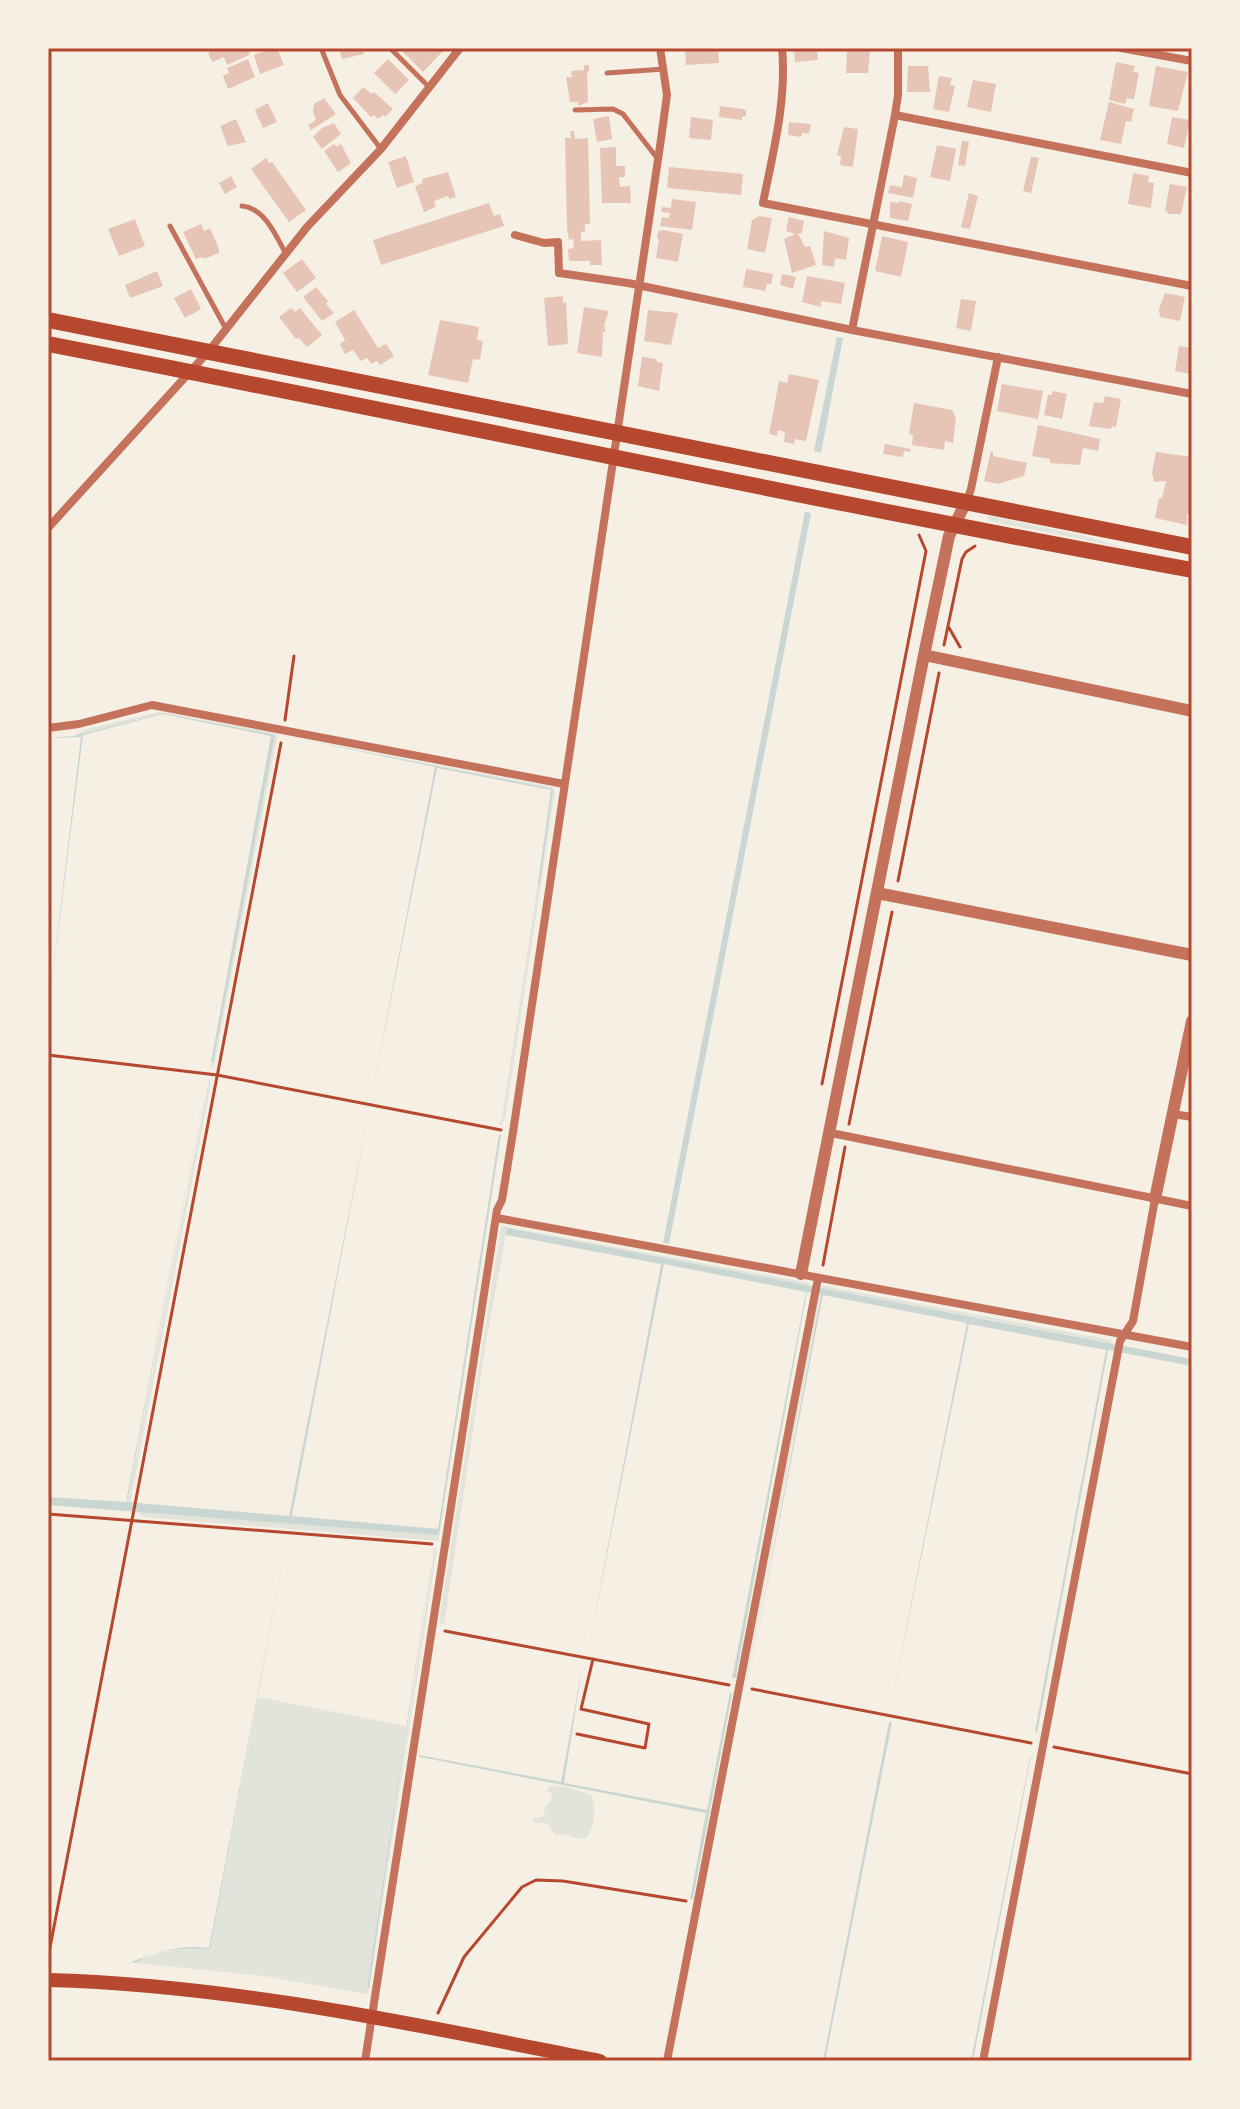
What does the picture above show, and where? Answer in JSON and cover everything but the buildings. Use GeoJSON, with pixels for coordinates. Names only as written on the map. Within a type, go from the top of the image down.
{"type":"FeatureCollection","features":[{"type":"Feature","properties":{"kind":"highway"},"geometry":{"type":"LineString","coordinates":[[48,320],[1192,547]]}},
{"type":"Feature","properties":{"kind":"highway"},"geometry":{"type":"LineString","coordinates":[[48,344],[613,455],[954,526],[1192,570]]}},
{"type":"Feature","properties":{"kind":"main road"},"geometry":{"type":"LineString","coordinates":[[48,1980],[128,1983],[236,1994],[434,2028],[600,2061]]}},
{"type":"Feature","properties":{"kind":"street"},"geometry":{"type":"LineString","coordinates":[[48,528],[208,352],[325,207],[381,149],[460,48]]}},
{"type":"Feature","properties":{"kind":"street"},"geometry":{"type":"LineString","coordinates":[[365,2061],[444,1545],[513,1132],[658,159],[667,95],[660,48]]}},
{"type":"Feature","properties":{"kind":"street"},"geometry":{"type":"LineString","coordinates":[[782,48],[782,98],[763,203],[1192,286]]}},
{"type":"Feature","properties":{"kind":"street"},"geometry":{"type":"LineString","coordinates":[[852,330],[895,115],[898,48]]}},
{"type":"Feature","properties":{"kind":"street"},"geometry":{"type":"LineString","coordinates":[[1121,48],[1192,61]]}},
{"type":"Feature","properties":{"kind":"street"},"geometry":{"type":"LineString","coordinates":[[895,115],[1192,173]]}},
{"type":"Feature","properties":{"kind":"street"},"geometry":{"type":"LineString","coordinates":[[515,235],[544,243],[558,242],[559,273],[1192,394]]}},
{"type":"Feature","properties":{"kind":"street"},"geometry":{"type":"LineString","coordinates":[[801,1274],[949,536],[971,489],[998,357]]}},
{"type":"Feature","properties":{"kind":"street"},"geometry":{"type":"LineString","coordinates":[[924,655],[1192,711]]}},
{"type":"Feature","properties":{"kind":"street"},"geometry":{"type":"LineString","coordinates":[[48,728],[79,724],[152,705],[564,784]]}},
{"type":"Feature","properties":{"kind":"street"},"geometry":{"type":"LineString","coordinates":[[877,893],[1192,955]]}},
{"type":"Feature","properties":{"kind":"street"},"geometry":{"type":"LineString","coordinates":[[983,2061],[1120,1341],[1133,1321],[1192,1021]]}},
{"type":"Feature","properties":{"kind":"street"},"geometry":{"type":"LineString","coordinates":[[1173,1114],[1192,1117]]}},
{"type":"Feature","properties":{"kind":"street"},"geometry":{"type":"LineString","coordinates":[[831,1133],[1192,1206]]}},
{"type":"Feature","properties":{"kind":"street"},"geometry":{"type":"LineString","coordinates":[[497,1218],[1192,1347]]}},
{"type":"Feature","properties":{"kind":"street"},"geometry":{"type":"LineString","coordinates":[[667,2061],[818,1278]]}},
{"type":"Feature","properties":{"kind":"lane"},"geometry":{"type":"LineString","coordinates":[[321,48],[340,95],[381,149]]}},
{"type":"Feature","properties":{"kind":"lane"},"geometry":{"type":"LineString","coordinates":[[391,49],[429,87]]}},
{"type":"Feature","properties":{"kind":"lane"},"geometry":{"type":"LineString","coordinates":[[607,73],[664,69]]}},
{"type":"Feature","properties":{"kind":"lane"},"geometry":{"type":"LineString","coordinates":[[575,110],[613,109],[623,114],[658,159]]}},
{"type":"Feature","properties":{"kind":"lane"},"geometry":{"type":"LineString","coordinates":[[242,206],[250,207],[261,215],[286,254]]}},
{"type":"Feature","properties":{"kind":"lane"},"geometry":{"type":"LineString","coordinates":[[170,226],[226,329]]}},
{"type":"Feature","properties":{"kind":"path"},"geometry":{"type":"LineString","coordinates":[[820,1097],[926,551],[918,532]]}},
{"type":"Feature","properties":{"kind":"path"},"geometry":{"type":"LineString","coordinates":[[942,655],[962,559],[978,544]]}},
{"type":"Feature","properties":{"kind":"path"},"geometry":{"type":"LineString","coordinates":[[948,626],[960,647]]}},
{"type":"Feature","properties":{"kind":"path"},"geometry":{"type":"LineString","coordinates":[[48,1958],[283,730],[294,656]]}},
{"type":"Feature","properties":{"kind":"path"},"geometry":{"type":"LineString","coordinates":[[897,884],[939,670]]}},
{"type":"Feature","properties":{"kind":"path"},"geometry":{"type":"LineString","coordinates":[[847,1134],[892,909]]}},
{"type":"Feature","properties":{"kind":"path"},"geometry":{"type":"LineString","coordinates":[[48,1055],[217,1075],[513,1132]]}},
{"type":"Feature","properties":{"kind":"path"},"geometry":{"type":"LineString","coordinates":[[823,1265],[845,1147]]}},
{"type":"Feature","properties":{"kind":"path"},"geometry":{"type":"LineString","coordinates":[[48,1514],[444,1545]]}},
{"type":"Feature","properties":{"kind":"path"},"geometry":{"type":"LineString","coordinates":[[432,1628],[1192,1774]]}},
{"type":"Feature","properties":{"kind":"path"},"geometry":{"type":"LineString","coordinates":[[577,1734],[645,1748],[649,1724],[581,1709],[593,1659]]}},
{"type":"Feature","properties":{"kind":"path"},"geometry":{"type":"LineString","coordinates":[[434,2028],[447,1990],[464,1957],[522,1887],[532,1881],[563,1881],[697,1903]]}},
{"type":"Feature","properties":{"kind":"shaded area"},"geometry":{"type":"Polygon","coordinates":[[[837,337],[843,338],[821,453],[814,451],[837,337]]]}},
{"type":"Feature","properties":{"kind":"shaded area"},"geometry":{"type":"Polygon","coordinates":[[[805,512],[811,513],[669,1244],[663,1243],[805,512]]]}},
{"type":"Feature","properties":{"kind":"shaded area"},"geometry":{"type":"Polygon","coordinates":[[[987,517],[1130,549],[989,521],[987,517]]]}},
{"type":"Feature","properties":{"kind":"shaded area"},"geometry":{"type":"Polygon","coordinates":[[[164,713],[73,736],[86,729],[164,713]]]}},
{"type":"Feature","properties":{"kind":"shaded area"},"geometry":{"type":"Polygon","coordinates":[[[164,713],[275,733],[277,737],[211,1069],[275,735],[164,713]]]}},
{"type":"Feature","properties":{"kind":"shaded area"},"geometry":{"type":"Polygon","coordinates":[[[164,713],[275,735],[213,1063],[271,736],[163,714],[83,735],[48,1011],[81,737],[48,738],[73,736],[164,713]]]}},
{"type":"Feature","properties":{"kind":"shaded area"},"geometry":{"type":"Polygon","coordinates":[[[290,737],[552,787],[555,791],[505,1119],[501,1125],[498,1124],[502,1118],[553,789],[290,737]]]}},
{"type":"Feature","properties":{"kind":"shaded area"},"geometry":{"type":"Polygon","coordinates":[[[290,737],[553,789],[538,884],[551,790],[437,768],[371,1100],[435,767],[290,737]]]}},
{"type":"Feature","properties":{"kind":"shaded area"},"geometry":{"type":"Polygon","coordinates":[[[207,1078],[127,1502],[289,1516],[369,1110],[292,1516],[438,1529],[499,1134],[439,1535],[48,1505],[48,1497],[126,1502],[207,1078]]]}},
{"type":"Feature","properties":{"kind":"shaded area"},"geometry":{"type":"Polygon","coordinates":[[[209,1079],[211,1083],[130,1503],[127,1503],[209,1079]]]}},
{"type":"Feature","properties":{"kind":"shaded area"},"geometry":{"type":"Polygon","coordinates":[[[501,1226],[809,1283],[810,1286],[507,1229],[486,1342],[444,1625],[439,1622],[501,1226]]]}},
{"type":"Feature","properties":{"kind":"shaded area"},"geometry":{"type":"Polygon","coordinates":[[[507,1228],[1192,1359],[1192,1366],[1108,1350],[1037,1733],[1106,1350],[969,1324],[890,1710],[967,1323],[823,1295],[749,1679],[821,1295],[807,1292],[736,1677],[732,1679],[806,1292],[664,1264],[588,1652],[661,1264],[506,1235],[507,1228]]]}},
{"type":"Feature","properties":{"kind":"shaded area"},"geometry":{"type":"Polygon","coordinates":[[[824,1286],[1111,1340],[1111,1343],[821,1288],[824,1286]]]}},
{"type":"Feature","properties":{"kind":"shaded area"},"geometry":{"type":"Polygon","coordinates":[[[819,1294],[747,1678],[749,1682],[746,1677],[819,1294]]]}},
{"type":"Feature","properties":{"kind":"shaded area"},"geometry":{"type":"Polygon","coordinates":[[[139,1511],[439,1535],[438,1541],[143,1517],[138,1514],[139,1511]]]}},
{"type":"Feature","properties":{"kind":"shaded area"},"geometry":{"type":"Polygon","coordinates":[[[287,1539],[210,1950],[172,1950],[131,1962],[150,1955],[169,1950],[209,1948],[287,1539]]]}},
{"type":"Feature","properties":{"kind":"shaded area"},"geometry":{"type":"Polygon","coordinates":[[[433,1549],[369,1989],[367,1989],[433,1549]]]}},
{"type":"Feature","properties":{"kind":"shaded area"},"geometry":{"type":"Polygon","coordinates":[[[437,1549],[369,1989],[434,1550],[437,1549]]]}},
{"type":"Feature","properties":{"kind":"shaded area"},"geometry":{"type":"Polygon","coordinates":[[[583,1663],[564,1783],[707,1810],[730,1692],[732,1694],[693,1899],[690,1899],[706,1813],[419,1755],[561,1782],[583,1663]]]}},
{"type":"Feature","properties":{"kind":"shaded area"},"geometry":{"type":"Polygon","coordinates":[[[258,1697],[406,1726],[367,1994],[264,1976],[136,1963],[173,1950],[210,1950],[258,1697]]]}},
{"type":"Feature","properties":{"kind":"shaded area"},"geometry":{"type":"Polygon","coordinates":[[[889,1722],[892,1722],[823,2061],[889,1722]]]}},
{"type":"Feature","properties":{"kind":"shaded area"},"geometry":{"type":"Polygon","coordinates":[[[1030,1757],[973,2061],[971,2061],[1030,1757]]]}},
{"type":"Feature","properties":{"kind":"shaded area"},"geometry":{"type":"Polygon","coordinates":[[[550,1786],[567,1787],[591,1795],[594,1817],[587,1838],[555,1835],[547,1823],[535,1823],[533,1819],[543,1816],[551,1801],[552,1794],[547,1791],[550,1786]]]}}]}
